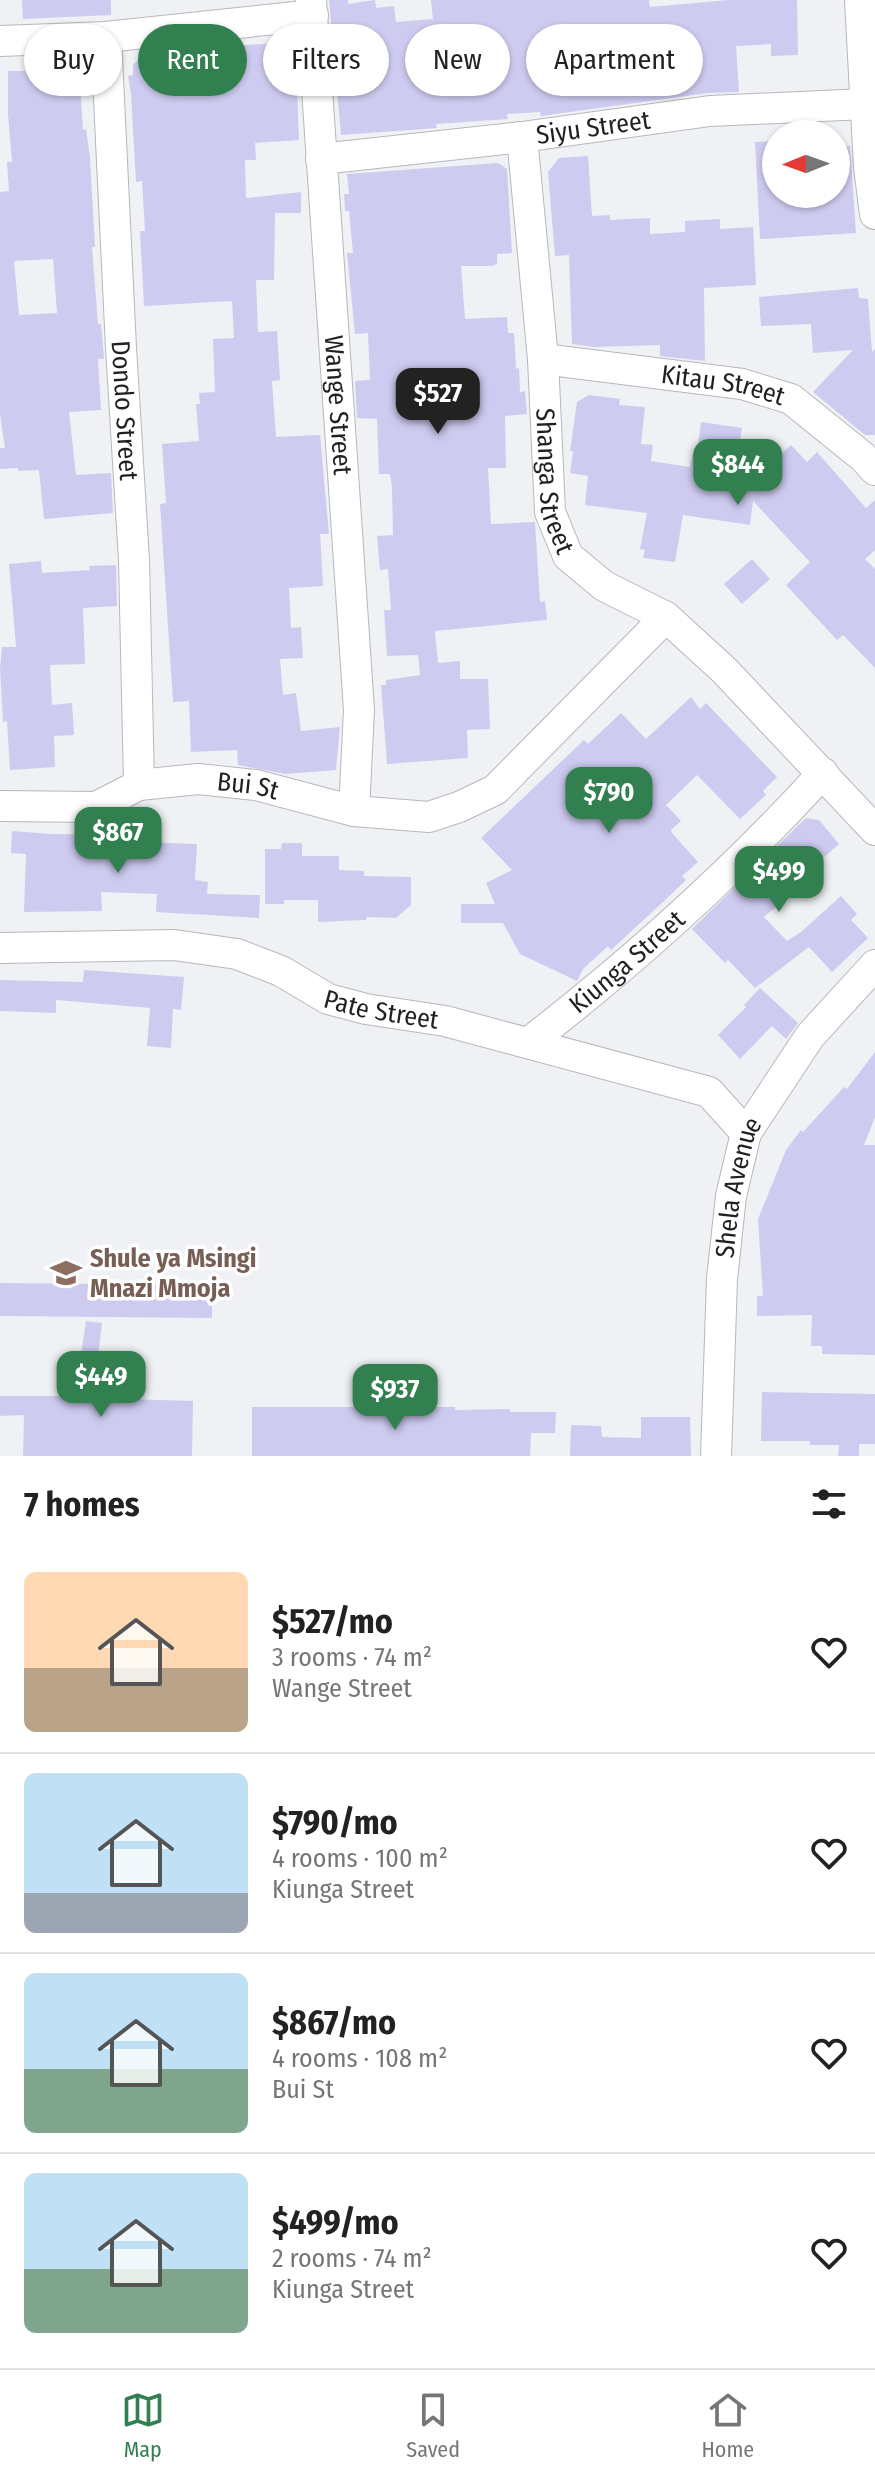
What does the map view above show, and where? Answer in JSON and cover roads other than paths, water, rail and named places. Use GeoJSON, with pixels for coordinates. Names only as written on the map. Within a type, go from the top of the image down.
{"type":"FeatureCollection","features":[{"type":"Feature","properties":{"kind":"street"},"geometry":{"type":"LineString","coordinates":[[860,0],[875,214]]}},
{"type":"Feature","properties":{"kind":"street"},"geometry":{"type":"LineString","coordinates":[[122,35],[312,8]]}},
{"type":"Feature","properties":{"kind":"street","name":"Wange Street"},"geometry":{"type":"LineString","coordinates":[[312,8],[359,710],[354,811]]}},
{"type":"Feature","properties":{"kind":"street"},"geometry":{"type":"LineString","coordinates":[[0,41],[24,40]]}},
{"type":"Feature","properties":{"kind":"street","name":"Dondo Street"},"geometry":{"type":"LineString","coordinates":[[109,96],[134,560],[139,785]]}},
{"type":"Feature","properties":{"kind":"street","name":"Siyu Street"},"geometry":{"type":"LineString","coordinates":[[321,159],[522,137],[710,111],[865,104]]}},
{"type":"Feature","properties":{"kind":"street","name":"Shanga Street"},"geometry":{"type":"LineString","coordinates":[[522,137],[543,359],[550,512],[568,556],[604,586],[666,617],[724,670],[875,830]]}},
{"type":"Feature","properties":{"kind":"street","name":"Kitau Street"},"geometry":{"type":"LineString","coordinates":[[543,359],[742,384],[791,399],[871,458]]}},
{"type":"Feature","properties":{"kind":"street","name":"Bui St"},"geometry":{"type":"LineString","coordinates":[[0,806],[96,807],[139,785],[198,779],[256,785],[354,811],[429,817],[495,790],[666,617]]}},
{"type":"Feature","properties":{"kind":"street","name":"Kiunga Street"},"geometry":{"type":"LineString","coordinates":[[528,1043],[684,915],[778,823],[823,773]]}},
{"type":"Feature","properties":{"kind":"street","name":"Pate Street"},"geometry":{"type":"LineString","coordinates":[[0,948],[174,945],[237,954],[281,971],[328,999],[366,1009],[445,1021],[709,1092],[746,1133]]}},
{"type":"Feature","properties":{"kind":"street","name":"Shela Avenue"},"geometry":{"type":"LineString","coordinates":[[716,1456],[722,1279],[731,1196],[746,1133],[810,1036],[875,965]]}},
{"type":"Feature","properties":{"kind":"place","name":"Shule ya Msingi Mnazi Mmoja"},"geometry":{"type":"Point","coordinates":[66,1273]}}]}
